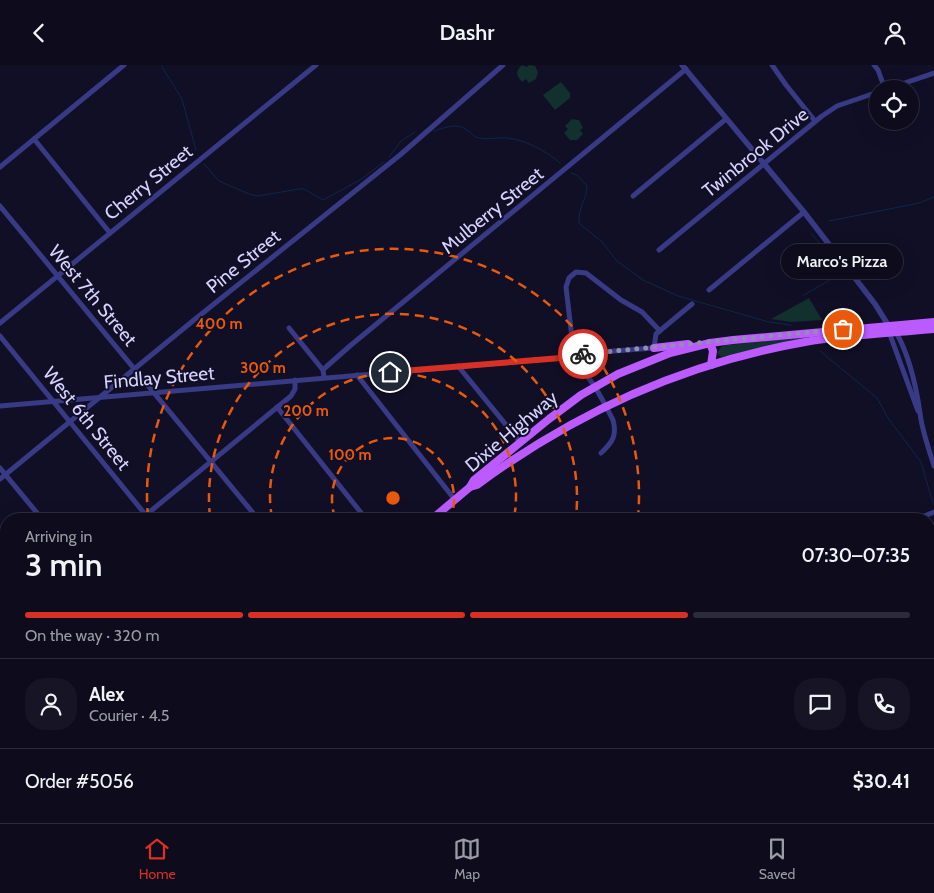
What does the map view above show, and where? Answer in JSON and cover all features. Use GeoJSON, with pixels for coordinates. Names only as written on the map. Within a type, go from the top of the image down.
{"type":"FeatureCollection","features":[{"type":"Feature","properties":{"kind":"main road","name":"Dixie Highway"},"geometry":{"type":"LineString","coordinates":[[470,487],[478,485],[552,435],[605,406],[654,385],[711,365],[754,353],[837,335],[891,330],[934,323]]}},
{"type":"Feature","properties":{"kind":"main road","name":"Dixie Highway"},"geometry":{"type":"LineString","coordinates":[[439,513],[470,487],[474,480],[566,406],[594,387],[649,360],[710,343],[891,330],[934,329]]}},
{"type":"Feature","properties":{"kind":"main road"},"geometry":{"type":"LineString","coordinates":[[654,348],[710,343],[713,351],[711,365]]}},
{"type":"Feature","properties":{"kind":"street"},"geometry":{"type":"LineString","coordinates":[[0,167],[124,65]]}},
{"type":"Feature","properties":{"kind":"street","name":"Cherry Street"},"geometry":{"type":"LineString","coordinates":[[0,323],[316,65]]}},
{"type":"Feature","properties":{"kind":"street","name":"Pine Street"},"geometry":{"type":"LineString","coordinates":[[0,479],[400,155],[503,65]]}},
{"type":"Feature","properties":{"kind":"street"},"geometry":{"type":"LineString","coordinates":[[772,65],[815,121]]}},
{"type":"Feature","properties":{"kind":"street"},"geometry":{"type":"LineString","coordinates":[[874,65],[882,80]]}},
{"type":"Feature","properties":{"kind":"street"},"geometry":{"type":"LineString","coordinates":[[684,67],[765,163],[875,304],[911,368],[919,401],[920,414],[934,466]]}},
{"type":"Feature","properties":{"kind":"street","name":"Mulberry Street"},"geometry":{"type":"LineString","coordinates":[[324,370],[684,67]]}},
{"type":"Feature","properties":{"kind":"street"},"geometry":{"type":"LineString","coordinates":[[913,80],[934,73]]}},
{"type":"Feature","properties":{"kind":"street","name":"Twinbrook Drive"},"geometry":{"type":"LineString","coordinates":[[659,250],[815,121],[837,106],[869,95]]}},
{"type":"Feature","properties":{"kind":"street"},"geometry":{"type":"LineString","coordinates":[[633,196],[726,119]]}},
{"type":"Feature","properties":{"kind":"street"},"geometry":{"type":"LineString","coordinates":[[34,139],[110,233]]}},
{"type":"Feature","properties":{"kind":"street","name":"West 7th Street"},"geometry":{"type":"LineString","coordinates":[[0,206],[253,513]]}},
{"type":"Feature","properties":{"kind":"street"},"geometry":{"type":"LineString","coordinates":[[709,290],[804,212]]}},
{"type":"Feature","properties":{"kind":"street"},"geometry":{"type":"LineString","coordinates":[[575,363],[566,287],[569,277],[576,272],[586,273],[621,300],[642,312],[660,331]]}},
{"type":"Feature","properties":{"kind":"street"},"geometry":{"type":"LineString","coordinates":[[654,348],[655,337],[660,331],[692,304]]}},
{"type":"Feature","properties":{"kind":"street"},"geometry":{"type":"LineString","coordinates":[[289,328],[324,370],[324,377]]}},
{"type":"Feature","properties":{"kind":"street","name":"West 6th Street"},"geometry":{"type":"LineString","coordinates":[[0,336],[145,513]]}},
{"type":"Feature","properties":{"kind":"street","name":"Findlay Street"},"geometry":{"type":"LineString","coordinates":[[0,406],[561,358],[574,354],[654,348]]}},
{"type":"Feature","properties":{"kind":"street","name":"Findlay Street"},"geometry":{"type":"LineString","coordinates":[[561,358],[575,363],[586,373],[613,420],[615,433],[611,444],[602,453]]}},
{"type":"Feature","properties":{"kind":"street"},"geometry":{"type":"LineString","coordinates":[[458,366],[520,442]]}},
{"type":"Feature","properties":{"kind":"street"},"geometry":{"type":"LineString","coordinates":[[357,375],[454,500]]}},
{"type":"Feature","properties":{"kind":"street"},"geometry":{"type":"LineString","coordinates":[[152,513],[211,461],[294,393],[295,380]]}},
{"type":"Feature","properties":{"kind":"street"},"geometry":{"type":"LineString","coordinates":[[277,407],[361,513]]}},
{"type":"Feature","properties":{"kind":"street"},"geometry":{"type":"LineString","coordinates":[[0,468],[37,513]]}},
{"type":"Feature","properties":{"kind":"green space"},"geometry":{"type":"Polygon","coordinates":[[[522,65],[527,67],[529,65],[535,66],[538,72],[536,79],[529,83],[526,79],[522,82],[517,73],[522,65]]]}},
{"type":"Feature","properties":{"kind":"green space"},"geometry":{"type":"Polygon","coordinates":[[[561,82],[570,93],[570,98],[555,110],[543,95],[561,82]]]}},
{"type":"Feature","properties":{"kind":"green space"},"geometry":{"type":"Polygon","coordinates":[[[572,119],[579,120],[583,128],[580,130],[583,134],[577,140],[570,140],[564,133],[568,129],[565,126],[572,119]]]}},
{"type":"Feature","properties":{"kind":"green space"},"geometry":{"type":"Polygon","coordinates":[[[809,298],[822,320],[792,322],[771,319],[809,298]]]}},
{"type":"Feature","properties":{"kind":"green space"},"geometry":{"type":"Polygon","coordinates":[[[833,334],[788,341],[721,357],[717,353],[721,347],[727,345],[833,334]]]}},
{"type":"Feature","properties":{"kind":"waterway"},"geometry":{"type":"LineString","coordinates":[[161,65],[182,99],[196,150]]}},
{"type":"Feature","properties":{"kind":"waterway"},"geometry":{"type":"LineString","coordinates":[[434,131],[450,126],[458,126],[478,137],[514,139],[535,147],[560,163]]}},
{"type":"Feature","properties":{"kind":"waterway"},"geometry":{"type":"LineString","coordinates":[[389,157],[401,141],[415,132]]}},
{"type":"Feature","properties":{"kind":"waterway"},"geometry":{"type":"LineString","coordinates":[[204,164],[219,181],[249,194],[257,196],[304,189],[323,200],[360,180],[384,162]]}},
{"type":"Feature","properties":{"kind":"waterway"},"geometry":{"type":"LineString","coordinates":[[571,173],[577,175],[587,186],[579,214],[579,223],[602,242],[617,261],[643,280],[678,296],[769,322],[791,325]]}},
{"type":"Feature","properties":{"kind":"waterway"},"geometry":{"type":"LineString","coordinates":[[829,221],[919,203],[934,197]]}},
{"type":"Feature","properties":{"kind":"waterway"},"geometry":{"type":"LineString","coordinates":[[811,233],[820,244]]}},
{"type":"Feature","properties":{"kind":"waterway"},"geometry":{"type":"LineString","coordinates":[[804,295],[840,274],[840,270],[825,251]]}},
{"type":"Feature","properties":{"kind":"waterway"},"geometry":{"type":"LineString","coordinates":[[820,351],[877,398],[888,418],[921,462],[933,503]]}},
{"type":"Feature","properties":{"kind":"way so far"},"geometry":{"type":"LineString","coordinates":[[583,354],[843,329]]}},
{"type":"Feature","properties":{"kind":"place","name":"Marco's Pizza"},"geometry":{"type":"Point","coordinates":[843,329]}},
{"type":"Feature","properties":{"kind":"route"},"geometry":{"type":"LineString","coordinates":[[390,372],[561,358],[568,355],[583,354]]}}]}
